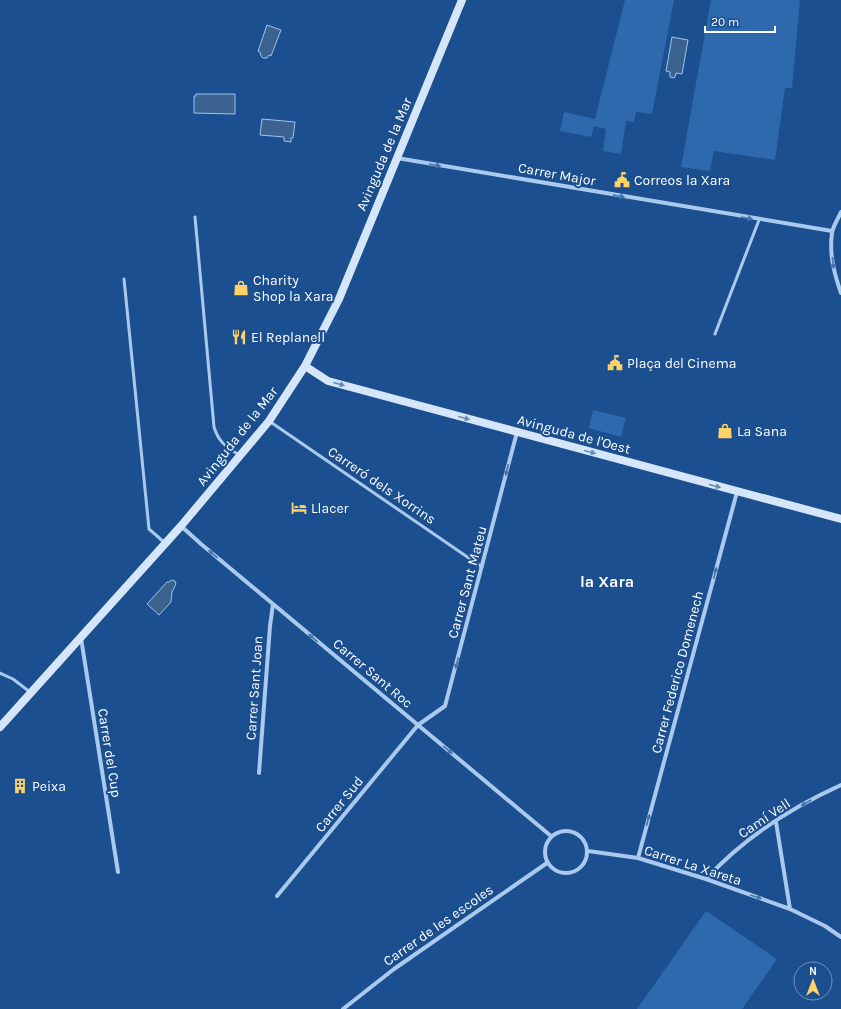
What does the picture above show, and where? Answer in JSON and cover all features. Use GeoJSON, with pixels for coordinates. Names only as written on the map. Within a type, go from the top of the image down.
{"type":"FeatureCollection","features":[{"type":"Feature","properties":{"kind":"main road","name":"Avinguda de la Mar"},"geometry":{"type":"LineString","coordinates":[[0,727],[181,526],[269,421],[305,366],[339,299],[462,0]]}},
{"type":"Feature","properties":{"kind":"main road","name":"Avinguda de l'Oest"},"geometry":{"type":"LineString","coordinates":[[305,366],[328,381],[841,519]]}},
{"type":"Feature","properties":{"kind":"street","name":"Carrer Major"},"geometry":{"type":"LineString","coordinates":[[397,158],[759,220],[832,231]]}},
{"type":"Feature","properties":{"kind":"street"},"geometry":{"type":"LineString","coordinates":[[841,212],[832,231],[833,268],[841,293]]}},
{"type":"Feature","properties":{"kind":"street","name":"Carrer Sant Mateu"},"geometry":{"type":"LineString","coordinates":[[418,725],[445,706],[517,432]]}},
{"type":"Feature","properties":{"kind":"street","name":"Carrer Federico Domenech"},"geometry":{"type":"LineString","coordinates":[[638,858],[737,492]]}},
{"type":"Feature","properties":{"kind":"street","name":"Carrer Sant Roc"},"geometry":{"type":"LineString","coordinates":[[181,526],[551,836]]}},
{"type":"Feature","properties":{"kind":"street","name":"Carrer Sant Joan"},"geometry":{"type":"LineString","coordinates":[[259,773],[270,626],[274,604]]}},
{"type":"Feature","properties":{"kind":"street","name":"Carrer del Cup"},"geometry":{"type":"LineString","coordinates":[[81,638],[118,872]]}},
{"type":"Feature","properties":{"kind":"street","name":"Carrer Sud"},"geometry":{"type":"LineString","coordinates":[[277,896],[418,725]]}},
{"type":"Feature","properties":{"kind":"street","name":"Camí Vell"},"geometry":{"type":"LineString","coordinates":[[706,879],[730,855],[776,822],[822,793],[841,785]]}},
{"type":"Feature","properties":{"kind":"street"},"geometry":{"type":"LineString","coordinates":[[776,822],[790,909]]}},
{"type":"Feature","properties":{"kind":"street"},"geometry":{"type":"LineString","coordinates":[[564,830],[577,833],[583,838],[588,851],[587,858],[578,869],[565,873],[558,872],[552,868],[547,863],[545,856],[545,848],[551,836],[564,830]]}},
{"type":"Feature","properties":{"kind":"street","name":"Carrer La Xareta"},"geometry":{"type":"LineString","coordinates":[[588,851],[638,858],[706,879],[790,909],[825,926],[841,937]]}},
{"type":"Feature","properties":{"kind":"street","name":"Carrer de les escoles"},"geometry":{"type":"LineString","coordinates":[[342,1009],[394,968],[547,863]]}},
{"type":"Feature","properties":{"kind":"lane"},"geometry":{"type":"LineString","coordinates":[[196,217],[214,427],[217,437],[222,444],[239,456]]}},
{"type":"Feature","properties":{"kind":"lane"},"geometry":{"type":"LineString","coordinates":[[715,334],[759,220]]}},
{"type":"Feature","properties":{"kind":"lane"},"geometry":{"type":"LineString","coordinates":[[124,279],[149,530],[165,543]]}},
{"type":"Feature","properties":{"kind":"lane","name":"Carreró dels Xorrins"},"geometry":{"type":"LineString","coordinates":[[269,421],[482,567]]}},
{"type":"Feature","properties":{"kind":"lane"},"geometry":{"type":"LineString","coordinates":[[0,673],[13,679],[30,692]]}},
{"type":"Feature","properties":{"kind":"shaded area"},"geometry":{"type":"Polygon","coordinates":[[[625,0],[674,0],[652,114],[636,112],[634,122],[626,121],[621,154],[603,151],[606,129],[594,126],[591,137],[560,131],[564,112],[595,119],[625,0]]]}},
{"type":"Feature","properties":{"kind":"shaded area"},"geometry":{"type":"Polygon","coordinates":[[[711,0],[800,0],[792,88],[785,88],[775,160],[714,151],[710,171],[681,167],[711,0]]]}},
{"type":"Feature","properties":{"kind":"shaded area"},"geometry":{"type":"Polygon","coordinates":[[[267,25],[281,30],[271,56],[269,55],[267,58],[263,58],[258,51],[267,25]]]}},
{"type":"Feature","properties":{"kind":"shaded area"},"geometry":{"type":"Polygon","coordinates":[[[672,37],[688,40],[682,74],[676,73],[674,78],[670,77],[670,72],[666,71],[672,37]]]}},
{"type":"Feature","properties":{"kind":"shaded area"},"geometry":{"type":"Polygon","coordinates":[[[196,94],[235,94],[235,114],[194,113],[194,96],[196,96],[196,94]]]}},
{"type":"Feature","properties":{"kind":"shaded area"},"geometry":{"type":"Polygon","coordinates":[[[262,119],[295,122],[291,142],[284,141],[284,137],[260,135],[262,119]]]}},
{"type":"Feature","properties":{"kind":"shaded area"},"geometry":{"type":"Polygon","coordinates":[[[593,410],[626,418],[621,437],[589,428],[593,410]]]}},
{"type":"Feature","properties":{"kind":"shaded area"},"geometry":{"type":"Polygon","coordinates":[[[172,580],[175,581],[176,584],[172,592],[171,602],[159,615],[147,604],[167,582],[172,580]]]}},
{"type":"Feature","properties":{"kind":"shaded area"},"geometry":{"type":"Polygon","coordinates":[[[706,911],[777,959],[742,1009],[637,1009],[706,911]]]}},
{"type":"Feature","properties":{"kind":"place","name":"Correos la Xara"},"geometry":{"type":"Point","coordinates":[622,180]}},
{"type":"Feature","properties":{"kind":"place","name":"Charity Shop la Xara"},"geometry":{"type":"Point","coordinates":[241,288]}},
{"type":"Feature","properties":{"kind":"place","name":"El Replanell"},"geometry":{"type":"Point","coordinates":[239,337]}},
{"type":"Feature","properties":{"kind":"place","name":"Plaça del Cinema"},"geometry":{"type":"Point","coordinates":[615,363]}},
{"type":"Feature","properties":{"kind":"place","name":"La Sana"},"geometry":{"type":"Point","coordinates":[725,431]}},
{"type":"Feature","properties":{"kind":"place","name":"Llacer"},"geometry":{"type":"Point","coordinates":[299,508]}},
{"type":"Feature","properties":{"kind":"place","name":"Peixa"},"geometry":{"type":"Point","coordinates":[20,786]}},
{"type":"Feature","properties":{"kind":"district","name":"la Xara"},"geometry":{"type":"Point","coordinates":[607,581]}}]}
